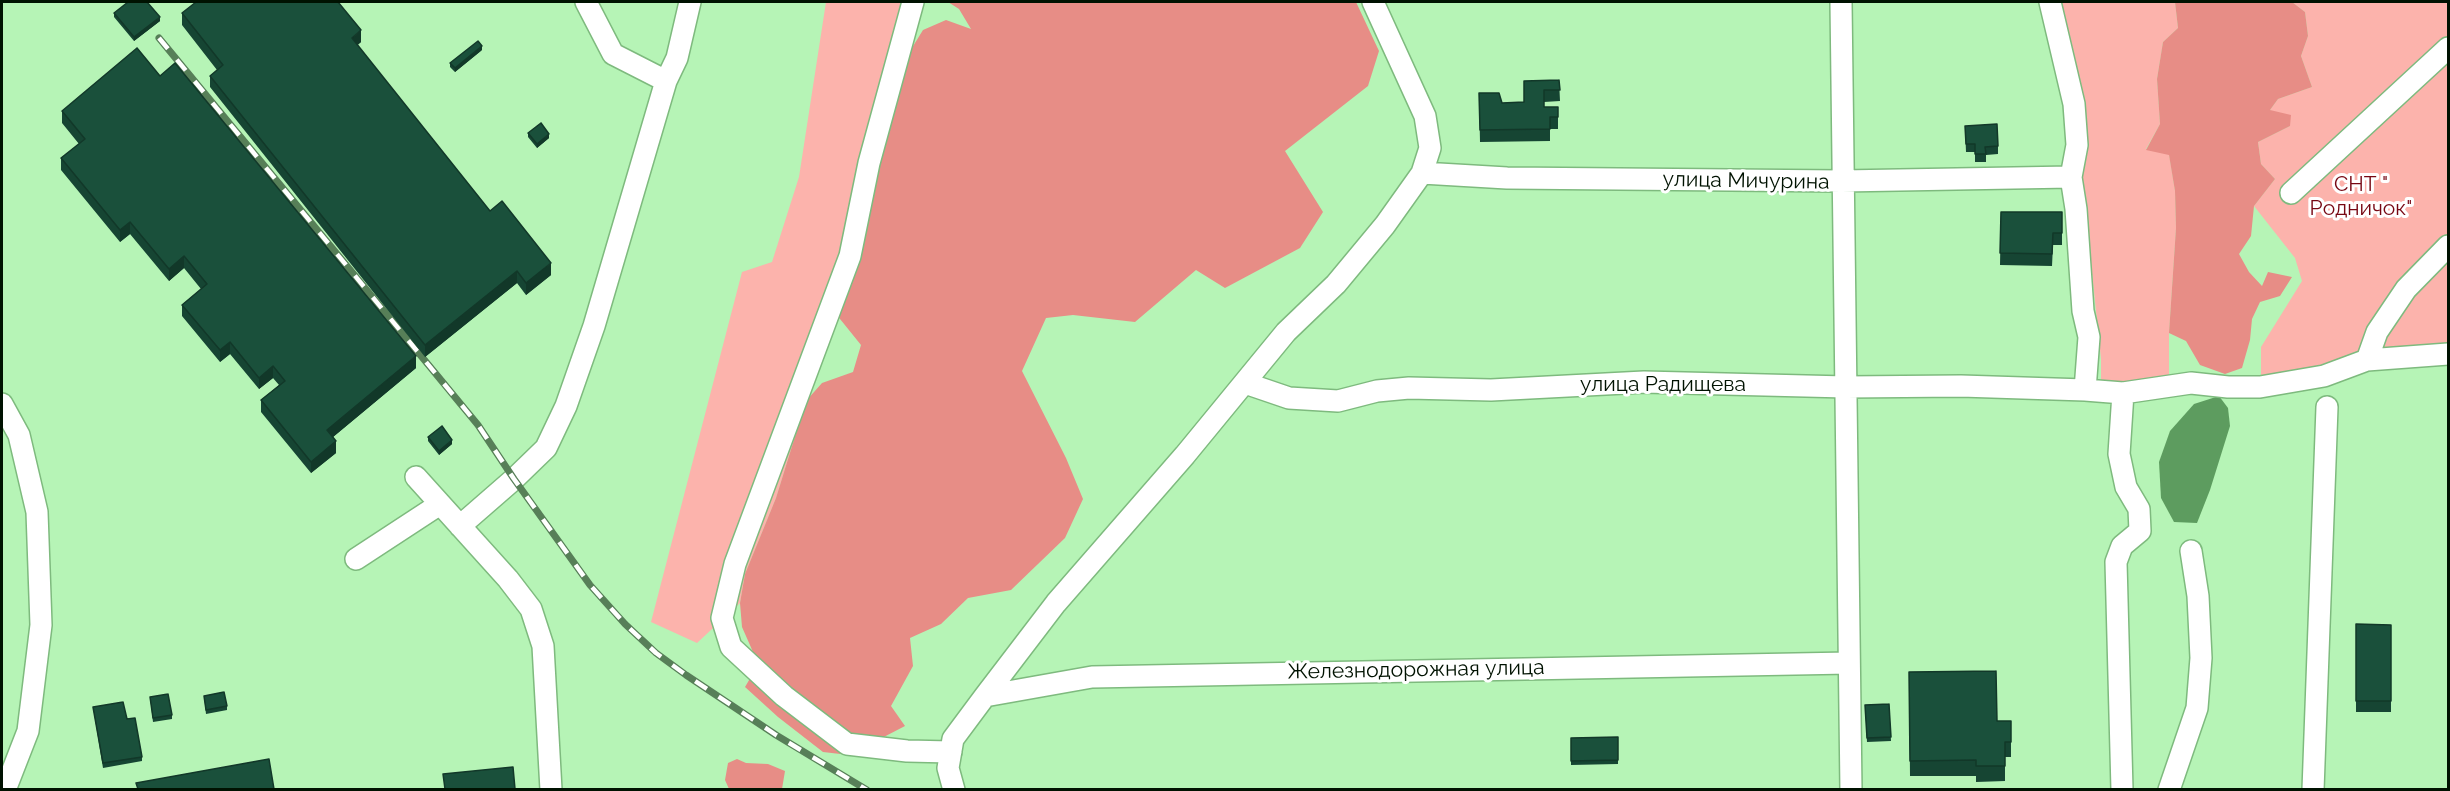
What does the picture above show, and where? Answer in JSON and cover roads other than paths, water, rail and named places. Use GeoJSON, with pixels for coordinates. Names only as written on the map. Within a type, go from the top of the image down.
{"type":"FeatureCollection","features":[{"type":"Feature","properties":{"kind":"street"},"geometry":{"type":"LineString","coordinates":[[586,2],[613,54],[666,81]]}},
{"type":"Feature","properties":{"kind":"street"},"geometry":{"type":"LineString","coordinates":[[460,526],[546,448],[566,406],[594,326],[666,81],[677,58],[690,2]]}},
{"type":"Feature","properties":{"kind":"street"},"geometry":{"type":"LineString","coordinates":[[914,2],[869,163],[850,256],[735,564],[722,618],[731,647],[784,696],[847,744],[907,751],[951,752]]}},
{"type":"Feature","properties":{"kind":"street"},"geometry":{"type":"LineString","coordinates":[[954,789],[948,768],[953,740],[985,696],[1056,603],[1286,332],[1336,284],[1385,225],[1422,173],[1430,148],[1425,116],[1372,2]]}},
{"type":"Feature","properties":{"kind":"street"},"geometry":{"type":"LineString","coordinates":[[1841,2],[1851,789]]}},
{"type":"Feature","properties":{"kind":"street"},"geometry":{"type":"LineString","coordinates":[[2050,2],[2074,104],[2077,145],[2071,177],[2076,209],[2083,311],[2089,337],[2085,390]]}},
{"type":"Feature","properties":{"kind":"street"},"geometry":{"type":"LineString","coordinates":[[2290,193],[2448,48]]}},
{"type":"Feature","properties":{"kind":"street","name":"улица Мичурина"},"geometry":{"type":"LineString","coordinates":[[1422,173],[1507,178],[1842,182],[2071,177]]}},
{"type":"Feature","properties":{"kind":"street"},"geometry":{"type":"LineString","coordinates":[[2448,246],[2406,289],[2377,332],[2367,360],[2448,354]]}},
{"type":"Feature","properties":{"kind":"street","name":"улица Радищева"},"geometry":{"type":"LineString","coordinates":[[1245,383],[1289,398],[1338,400],[1377,391],[1409,388],[1491,390],[1644,382],[1846,387],[1961,386],[2123,393],[2191,383],[2228,387],[2269,385],[2324,376],[2367,360]]}},
{"type":"Feature","properties":{"kind":"street"},"geometry":{"type":"LineString","coordinates":[[2122,789],[2116,562],[2122,546],[2140,531],[2139,509],[2126,487],[2119,454],[2123,393]]}},
{"type":"Feature","properties":{"kind":"street"},"geometry":{"type":"LineString","coordinates":[[2,404],[19,435],[37,512],[41,625],[28,731],[5,789]]}},
{"type":"Feature","properties":{"kind":"street"},"geometry":{"type":"LineString","coordinates":[[2313,789],[2327,407]]}},
{"type":"Feature","properties":{"kind":"street"},"geometry":{"type":"LineString","coordinates":[[416,477],[508,579],[531,609],[543,646],[551,789]]}},
{"type":"Feature","properties":{"kind":"street"},"geometry":{"type":"LineString","coordinates":[[356,559],[440,504]]}},
{"type":"Feature","properties":{"kind":"street"},"geometry":{"type":"LineString","coordinates":[[2169,789],[2197,708],[2201,658],[2198,596],[2191,550]]}},
{"type":"Feature","properties":{"kind":"street","name":"Железнодорожная улица"},"geometry":{"type":"LineString","coordinates":[[985,696],[1092,677],[1849,663]]}},
{"type":"Feature","properties":{"kind":"railway"},"geometry":{"type":"LineString","coordinates":[[159,38],[478,425],[590,585],[625,624],[656,653],[686,675],[776,735],[867,790]]}},
{"type":"Feature","properties":{"kind":"park label","name":"СНТ \" Родничок\""},"geometry":{"type":"Point","coordinates":[2361,197]}}]}
